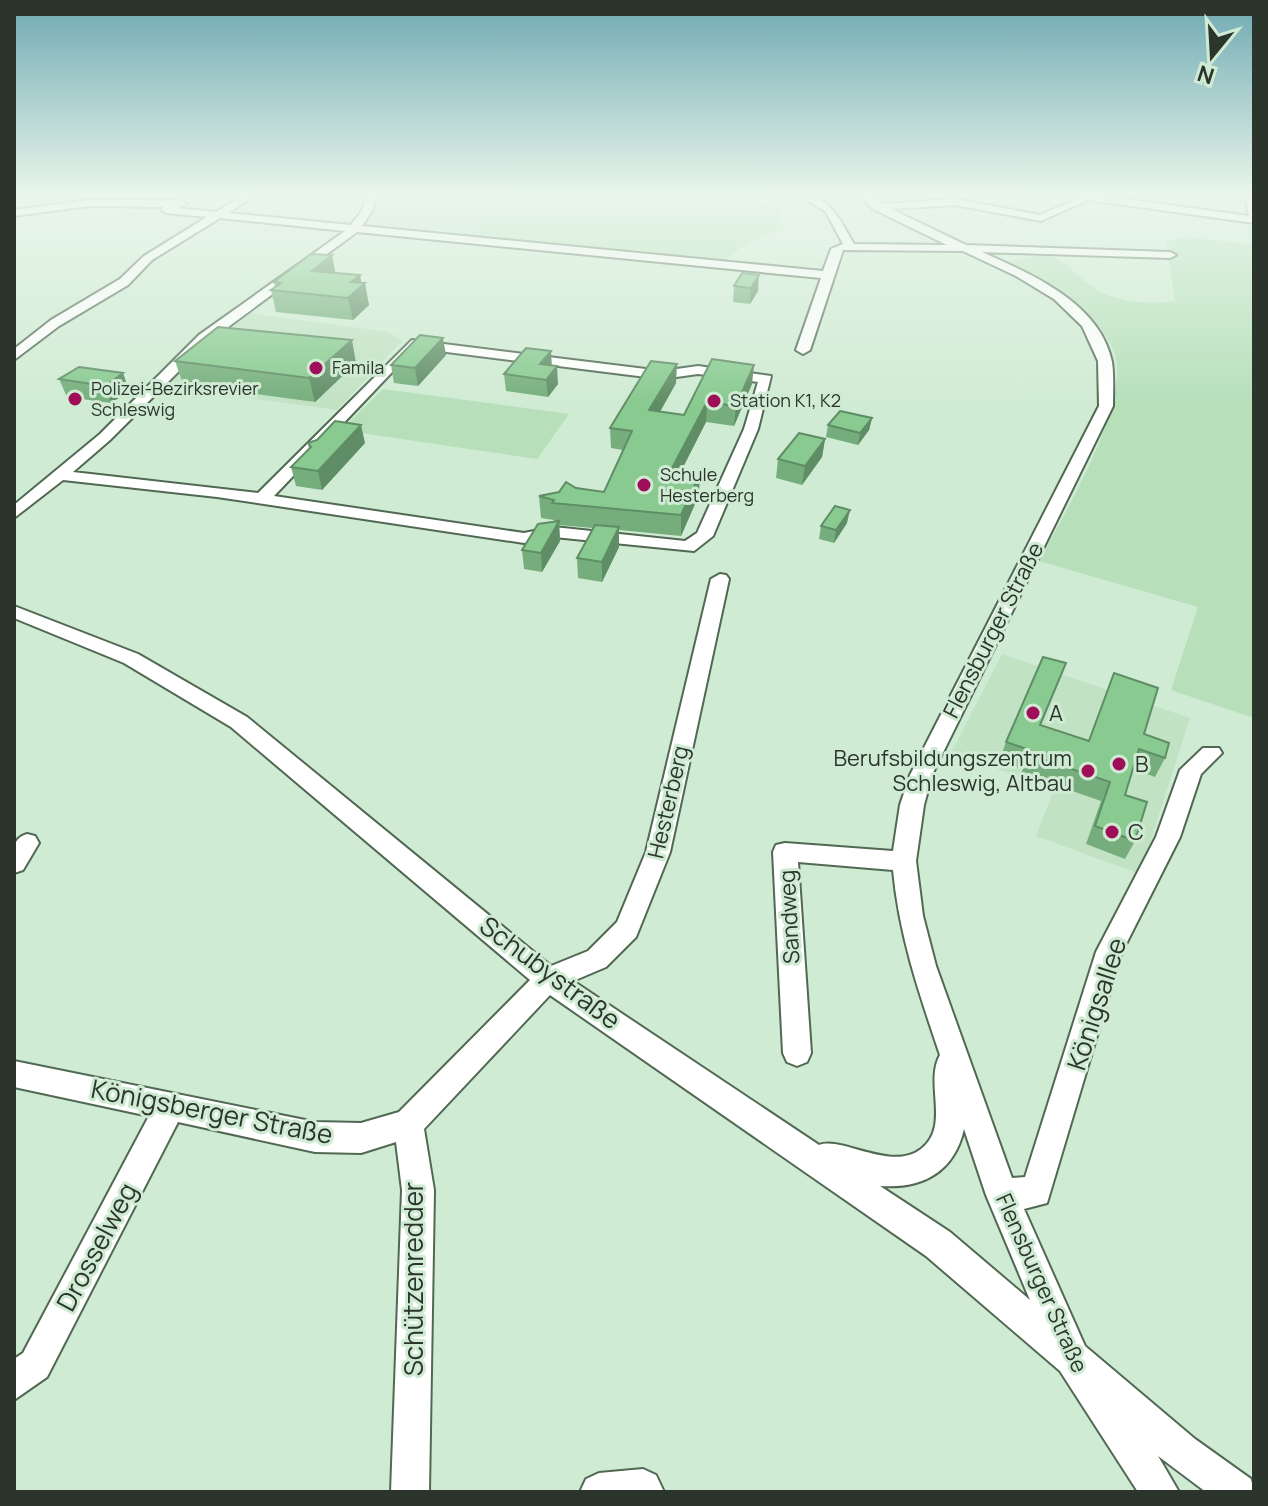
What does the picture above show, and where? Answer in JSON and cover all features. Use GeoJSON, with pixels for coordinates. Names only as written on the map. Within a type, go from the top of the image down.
{"type":"FeatureCollection","features":[{"type":"Feature","properties":{"kind":"street"},"geometry":{"type":"LineString","coordinates":[[14,356],[27,348],[31,340],[124,282],[142,264]]}},
{"type":"Feature","properties":{"kind":"street"},"geometry":{"type":"LineString","coordinates":[[14,513],[105,437],[204,338],[305,264]]}},
{"type":"Feature","properties":{"kind":"street"},"geometry":{"type":"LineString","coordinates":[[730,264],[828,275]]}},
{"type":"Feature","properties":{"kind":"street"},"geometry":{"type":"LineString","coordinates":[[803,350],[831,264]]}},
{"type":"Feature","properties":{"kind":"street","name":"Flensburger Straße"},"geometry":{"type":"LineString","coordinates":[[1001,264],[1027,276],[1067,304],[1107,358],[1109,388],[1106,406],[921,775],[912,805],[904,861],[910,916],[948,1039],[1002,1195],[1073,1360],[1160,1492]]}},
{"type":"Feature","properties":{"kind":"street"},"geometry":{"type":"LineString","coordinates":[[14,339],[31,340]]}},
{"type":"Feature","properties":{"kind":"street"},"geometry":{"type":"LineString","coordinates":[[60,475],[263,498],[524,538],[554,532],[688,547],[704,536],[751,429],[766,379],[698,370],[662,375],[412,344],[263,498]]}},
{"type":"Feature","properties":{"kind":"street","name":"Hesterberg"},"geometry":{"type":"LineString","coordinates":[[548,979],[597,959],[627,929],[639,904],[658,852],[720,579]]}},
{"type":"Feature","properties":{"kind":"street","name":"Schubystraße"},"geometry":{"type":"LineString","coordinates":[[14,612],[122,651],[188,686],[239,722],[548,979],[938,1244],[1182,1452],[1238,1492]]}},
{"type":"Feature","properties":{"kind":"street","name":"Königsallee"},"geometry":{"type":"LineString","coordinates":[[1002,1195],[1036,1192],[1109,952],[1168,837],[1191,770],[1211,753]]}},
{"type":"Feature","properties":{"kind":"street","name":"Sandweg"},"geometry":{"type":"LineString","coordinates":[[797,1053],[785,852],[904,861]]}},
{"type":"Feature","properties":{"kind":"street"},"geometry":{"type":"LineString","coordinates":[[408,1124],[548,979]]}},
{"type":"Feature","properties":{"kind":"street"},"geometry":{"type":"LineString","coordinates":[[801,1150],[892,1174],[928,1165],[941,1150],[951,1123],[948,1039]]}},
{"type":"Feature","properties":{"kind":"street","name":"Königsberger Straße"},"geometry":{"type":"LineString","coordinates":[[14,1074],[315,1137],[361,1138],[408,1124]]}},
{"type":"Feature","properties":{"kind":"street","name":"Drosselweg"},"geometry":{"type":"LineString","coordinates":[[14,1382],[35,1365],[171,1105]]}},
{"type":"Feature","properties":{"kind":"street","name":"Schützenredder"},"geometry":{"type":"LineString","coordinates":[[408,1124],[418,1190],[410,1492]]}},
{"type":"Feature","properties":{"kind":"street"},"geometry":{"type":"LineString","coordinates":[[599,1492],[643,1488],[645,1492]]}},
{"type":"Feature","properties":{"kind":"shaded area"},"geometry":{"type":"Polygon","coordinates":[[[1015,264],[1066,264],[1084,281],[1116,298],[1139,302],[1175,301],[1169,264],[1254,264],[1254,718],[1171,690],[1198,607],[1039,561],[1094,455],[1115,394],[1117,368],[1112,347],[1093,320],[1067,297],[1015,264]]]}},
{"type":"Feature","properties":{"kind":"shaded area"},"geometry":{"type":"Polygon","coordinates":[[[247,313],[389,332],[402,341],[337,410],[166,387],[210,343],[247,313]]]}},
{"type":"Feature","properties":{"kind":"shaded area"},"geometry":{"type":"Polygon","coordinates":[[[383,389],[569,414],[537,459],[341,430],[383,389]]]}},
{"type":"Feature","properties":{"kind":"shaded area","name":"Berufsbildungszentrum Schleswig, Altbau"},"geometry":{"type":"Polygon","coordinates":[[[1002,654],[1190,718],[1140,874],[1036,836],[1054,789],[951,753],[1002,654]]]}},
{"type":"Feature","properties":{"kind":"building"},"geometry":{"type":"Polygon","coordinates":[[[297,264],[320,264],[312,271],[360,275],[351,282],[365,283],[348,298],[271,290],[281,283],[274,282],[297,264]]]}},
{"type":"Feature","properties":{"kind":"building"},"geometry":{"type":"Polygon","coordinates":[[[742,273],[759,275],[751,288],[734,286],[742,273]]]}},
{"type":"Feature","properties":{"kind":"building"},"geometry":{"type":"Polygon","coordinates":[[[218,327],[352,340],[309,378],[175,361],[218,327]]]}},
{"type":"Feature","properties":{"kind":"building"},"geometry":{"type":"Polygon","coordinates":[[[420,335],[443,338],[415,368],[391,365],[420,335]]]}},
{"type":"Feature","properties":{"kind":"building"},"geometry":{"type":"Polygon","coordinates":[[[526,348],[551,351],[540,364],[557,366],[546,380],[504,374],[526,348]]]}},
{"type":"Feature","properties":{"kind":"building"},"geometry":{"type":"Polygon","coordinates":[[[712,359],[754,365],[736,406],[707,402],[671,470],[700,474],[681,515],[552,503],[554,500],[539,496],[559,492],[566,482],[576,488],[604,492],[632,431],[610,428],[651,361],[677,364],[649,410],[684,415],[712,359]]]}},
{"type":"Feature","properties":{"kind":"building"},"geometry":{"type":"Polygon","coordinates":[[[79,367],[123,373],[105,386],[59,379],[79,367]]]}},
{"type":"Feature","properties":{"kind":"building"},"geometry":{"type":"Polygon","coordinates":[[[840,411],[872,418],[860,433],[828,425],[840,411]]]}},
{"type":"Feature","properties":{"kind":"building"},"geometry":{"type":"Polygon","coordinates":[[[335,421],[361,425],[318,471],[291,467],[311,447],[308,443],[317,440],[335,421]]]}},
{"type":"Feature","properties":{"kind":"building"},"geometry":{"type":"Polygon","coordinates":[[[799,433],[825,439],[805,466],[778,459],[799,433]]]}},
{"type":"Feature","properties":{"kind":"building"},"geometry":{"type":"Polygon","coordinates":[[[835,506],[850,510],[836,530],[821,526],[835,506]]]}},
{"type":"Feature","properties":{"kind":"building"},"geometry":{"type":"Polygon","coordinates":[[[559,521],[541,553],[522,550],[538,524],[559,521]]]}},
{"type":"Feature","properties":{"kind":"building"},"geometry":{"type":"Polygon","coordinates":[[[595,525],[619,527],[602,562],[577,558],[595,525]]]}},
{"type":"Feature","properties":{"kind":"building"},"geometry":{"type":"Polygon","coordinates":[[[1043,657],[1066,663],[1040,725],[1089,741],[1114,673],[1158,688],[1144,734],[1169,743],[1165,758],[1139,749],[1125,795],[1147,802],[1135,841],[1095,826],[1110,782],[1028,754],[1030,750],[1006,742],[1043,657]]]}},
{"type":"Feature","properties":{"kind":"place","name":"Famila"},"geometry":{"type":"Point","coordinates":[316,368]}},
{"type":"Feature","properties":{"kind":"place","name":"Polizei-Bezirksrevier Schleswig"},"geometry":{"type":"Point","coordinates":[75,399]}},
{"type":"Feature","properties":{"kind":"place","name":"Station K1, K2"},"geometry":{"type":"Point","coordinates":[714,401]}},
{"type":"Feature","properties":{"kind":"place","name":"Schule Hesterberg"},"geometry":{"type":"Point","coordinates":[644,485]}},
{"type":"Feature","properties":{"kind":"place","name":"A"},"geometry":{"type":"Point","coordinates":[1033,713]}},
{"type":"Feature","properties":{"kind":"place","name":"B"},"geometry":{"type":"Point","coordinates":[1119,764]}},
{"type":"Feature","properties":{"kind":"place","name":"Berufsbildungszentrum Schleswig, Altbau"},"geometry":{"type":"Point","coordinates":[1088,771]}},
{"type":"Feature","properties":{"kind":"place","name":"C"},"geometry":{"type":"Point","coordinates":[1112,832]}}]}
